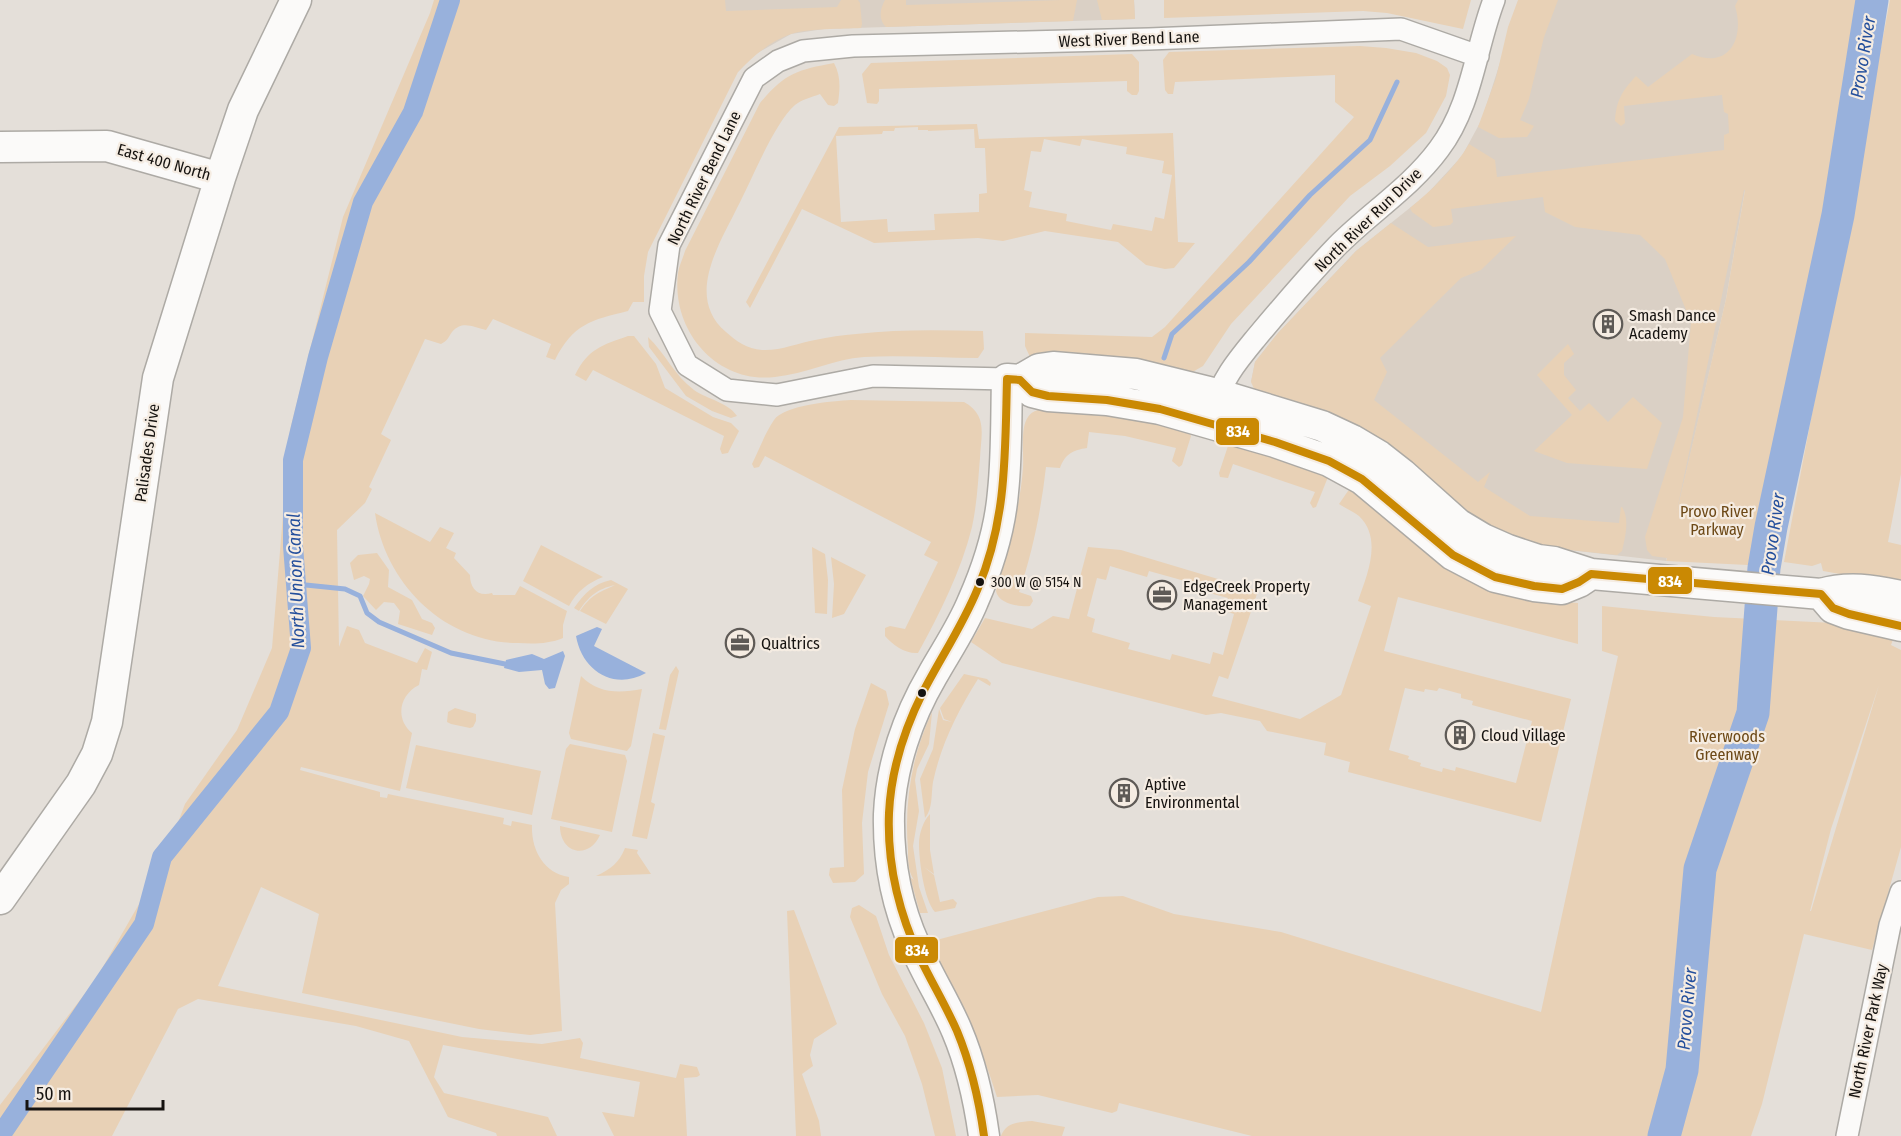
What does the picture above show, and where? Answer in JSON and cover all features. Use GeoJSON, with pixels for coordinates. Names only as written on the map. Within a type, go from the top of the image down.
{"type":"FeatureCollection","features":[{"type":"Feature","properties":{"kind":"street","name":"Palisades Drive"},"geometry":{"type":"LineString","coordinates":[[0,899],[81,784],[97,754],[107,722],[158,378],[220,178],[251,90],[296,0]]}},
{"type":"Feature","properties":{"kind":"street","name":"North River Run Drive"},"geometry":{"type":"LineString","coordinates":[[1210,423],[1217,394],[1228,373],[1281,307],[1338,245],[1414,180],[1440,148],[1461,113],[1494,0]]}},
{"type":"Feature","properties":{"kind":"street","name":"West River Bend Lane"},"geometry":{"type":"LineString","coordinates":[[778,61],[803,51],[853,46],[1149,39],[1401,28],[1478,56]]}},
{"type":"Feature","properties":{"kind":"street","name":"North River Bend Lane"},"geometry":{"type":"LineString","coordinates":[[778,61],[753,78],[669,245],[660,311],[687,365],[727,390],[777,395],[873,375],[1013,380]]}},
{"type":"Feature","properties":{"kind":"street","name":"East 400 North"},"geometry":{"type":"LineString","coordinates":[[0,147],[107,146],[220,178]]}},
{"type":"Feature","properties":{"kind":"street"},"geometry":{"type":"LineString","coordinates":[[1013,380],[1039,369],[1053,367],[1136,374],[1217,394],[1311,422],[1352,440],[1395,468],[1458,524],[1483,539],[1538,560],[1554,562],[1591,574],[1821,594],[1850,588],[1901,596]]}},
{"type":"Feature","properties":{"kind":"street"},"geometry":{"type":"LineString","coordinates":[[1013,380],[1032,392],[1048,396],[1107,400],[1160,409],[1305,452],[1345,469],[1387,498],[1453,555],[1495,577],[1534,586],[1562,589],[1591,574]]}},
{"type":"Feature","properties":{"kind":"street"},"geometry":{"type":"LineString","coordinates":[[984,1136],[965,1052],[948,1010],[914,945],[902,912],[893,878],[889,811],[896,767],[906,732],[927,686],[960,629],[986,569],[1003,493],[1013,380]]}},
{"type":"Feature","properties":{"kind":"street"},"geometry":{"type":"LineString","coordinates":[[1821,594],[1833,608],[1901,626]]}},
{"type":"Feature","properties":{"kind":"street","name":"North River Park Way"},"geometry":{"type":"LineString","coordinates":[[1853,1135],[1892,959],[1890,925],[1901,892]]}},
{"type":"Feature","properties":{"kind":"shaded area"},"geometry":{"type":"Polygon","coordinates":[[[673,0],[1134,0],[1135,19],[824,29],[791,34],[754,55],[738,72],[673,0]]]}},
{"type":"Feature","properties":{"kind":"shaded area"},"geometry":{"type":"Polygon","coordinates":[[[1520,0],[1784,0],[1756,126],[1726,299],[1666,561],[1551,548],[1251,382],[1255,362],[1278,333],[1356,251],[1426,195],[1462,156],[1482,119],[1520,0]]]}},
{"type":"Feature","properties":{"kind":"green space"},"geometry":{"type":"Polygon","coordinates":[[[434,0],[725,0],[726,11],[837,7],[841,0],[858,0],[862,24],[861,28],[816,30],[791,34],[762,50],[738,72],[648,252],[644,276],[644,302],[633,302],[628,311],[584,325],[569,338],[555,360],[546,357],[551,344],[493,319],[486,330],[468,325],[460,326],[441,344],[425,339],[381,434],[391,440],[369,487],[372,489],[365,503],[337,530],[339,647],[347,626],[359,630],[365,643],[417,663],[425,648],[432,652],[427,670],[422,669],[419,685],[407,695],[402,708],[403,721],[412,733],[400,791],[301,767],[300,770],[380,792],[380,797],[387,798],[388,794],[504,818],[503,824],[511,826],[512,821],[532,825],[534,843],[540,858],[552,871],[569,877],[569,884],[561,890],[555,903],[562,1031],[530,1035],[479,1029],[302,993],[319,914],[261,887],[218,986],[462,1037],[542,1044],[580,1038],[583,1043],[580,1058],[676,1078],[680,1064],[697,1067],[700,1075],[684,1078],[687,1136],[614,1136],[602,1112],[634,1117],[640,1082],[443,1045],[434,1077],[444,1093],[548,1117],[557,1136],[497,1136],[496,1133],[448,1117],[409,1041],[356,1026],[198,999],[178,1009],[112,1136],[0,1136],[0,1105],[96,979],[162,864],[185,804],[237,730],[272,648],[290,430],[343,217],[434,0]]]}},
{"type":"Feature","properties":{"kind":"green space"},"geometry":{"type":"Polygon","coordinates":[[[885,0],[906,0],[906,5],[1077,0],[1073,21],[886,27],[881,14],[885,0]]]}},
{"type":"Feature","properties":{"kind":"green space"},"geometry":{"type":"Polygon","coordinates":[[[1097,0],[1134,0],[1135,19],[1102,20],[1097,0]]]}},
{"type":"Feature","properties":{"kind":"green space"},"geometry":{"type":"Polygon","coordinates":[[[1164,0],[1471,0],[1463,29],[1387,13],[1363,11],[1164,18],[1164,0]]]}},
{"type":"Feature","properties":{"kind":"green space"},"geometry":{"type":"Polygon","coordinates":[[[1518,0],[1558,0],[1544,37],[1529,99],[1520,120],[1534,126],[1527,137],[1499,138],[1478,127],[1496,78],[1508,27],[1518,0]]]}},
{"type":"Feature","properties":{"kind":"green space","name":"Provo River Parkway"},"geometry":{"type":"Polygon","coordinates":[[[1738,0],[1858,0],[1823,213],[1748,565],[1666,561],[1667,558],[1652,556],[1647,550],[1645,537],[1683,417],[1691,322],[1665,259],[1640,235],[1575,227],[1545,212],[1543,197],[1451,209],[1453,222],[1450,225],[1433,227],[1412,212],[1410,208],[1427,194],[1457,162],[1469,144],[1495,160],[1497,177],[1724,150],[1724,135],[1729,133],[1728,114],[1724,112],[1722,95],[1624,106],[1625,123],[1621,126],[1615,121],[1621,97],[1636,76],[1648,87],[1692,54],[1705,58],[1716,58],[1725,54],[1736,39],[1738,18],[1735,6],[1738,0]],[[1745,190],[1676,515],[1726,299],[1745,190]]]}},
{"type":"Feature","properties":{"kind":"green space"},"geometry":{"type":"Polygon","coordinates":[[[1890,0],[1901,0],[1901,474],[1888,542],[1901,545],[1901,587],[1823,571],[1821,563],[1812,566],[1784,562],[1890,0]]]}},
{"type":"Feature","properties":{"kind":"green space"},"geometry":{"type":"Polygon","coordinates":[[[1360,46],[1416,53],[1437,61],[1447,68],[1450,75],[1446,96],[1426,133],[1390,166],[1350,196],[1231,324],[1203,366],[1189,374],[1030,357],[1025,346],[1025,333],[1152,337],[1165,327],[1354,117],[1335,102],[1335,75],[1175,82],[1173,94],[1168,94],[1165,90],[1163,60],[1169,52],[1360,46]]]}},
{"type":"Feature","properties":{"kind":"green space"},"geometry":{"type":"Polygon","coordinates":[[[1132,54],[1139,62],[1137,95],[1132,95],[1127,91],[1127,81],[879,89],[877,104],[867,103],[862,74],[871,63],[1132,54]]]}},
{"type":"Feature","properties":{"kind":"green space"},"geometry":{"type":"Polygon","coordinates":[[[834,63],[839,83],[838,103],[834,106],[828,105],[820,94],[797,103],[787,114],[771,139],[722,238],[709,271],[707,287],[708,303],[714,318],[726,332],[738,341],[751,348],[762,350],[830,337],[872,332],[983,331],[984,349],[978,358],[864,357],[775,377],[754,377],[734,372],[717,362],[702,349],[690,333],[682,314],[678,294],[679,268],[685,251],[760,103],[777,85],[792,74],[834,63]]]}},
{"type":"Feature","properties":{"kind":"green space"},"geometry":{"type":"Polygon","coordinates":[[[977,124],[979,139],[1173,133],[1178,242],[1195,243],[1174,268],[1165,269],[1146,265],[1118,242],[1045,231],[1003,241],[978,238],[874,243],[802,209],[750,308],[746,302],[839,127],[977,124]],[[918,127],[895,128],[894,131],[883,131],[882,134],[836,136],[841,222],[887,219],[888,232],[935,230],[934,214],[979,212],[979,194],[987,193],[985,148],[975,148],[974,129],[928,131],[918,130],[918,127]],[[1044,139],[1041,152],[1031,151],[1024,190],[1032,192],[1029,207],[1067,214],[1066,221],[1111,230],[1113,224],[1152,231],[1155,217],[1164,219],[1172,175],[1162,173],[1164,161],[1126,154],[1127,147],[1082,139],[1080,146],[1044,139]]]}},
{"type":"Feature","properties":{"kind":"green space"},"geometry":{"type":"Polygon","coordinates":[[[1391,223],[1428,247],[1516,236],[1481,270],[1461,278],[1380,358],[1387,372],[1374,400],[1478,482],[1490,472],[1484,487],[1530,516],[1619,523],[1622,507],[1626,517],[1626,529],[1622,551],[1617,555],[1551,548],[1503,537],[1255,391],[1251,382],[1255,362],[1278,333],[1356,251],[1391,223]]]}},
{"type":"Feature","properties":{"kind":"green space"},"geometry":{"type":"Polygon","coordinates":[[[628,336],[634,336],[656,364],[665,388],[713,417],[731,423],[739,431],[728,453],[722,454],[720,449],[724,436],[593,370],[586,381],[575,375],[585,359],[597,349],[628,336]]]}},
{"type":"Feature","properties":{"kind":"green space"},"geometry":{"type":"Polygon","coordinates":[[[648,337],[687,384],[699,393],[729,408],[737,416],[731,418],[712,411],[686,396],[649,347],[648,337]]]}},
{"type":"Feature","properties":{"kind":"green space"},"geometry":{"type":"Polygon","coordinates":[[[1568,344],[1574,354],[1564,363],[1564,375],[1576,390],[1568,398],[1580,411],[1589,403],[1608,422],[1633,397],[1662,423],[1647,469],[1567,463],[1534,451],[1572,415],[1537,375],[1568,344]]]}},
{"type":"Feature","properties":{"kind":"green space"},"geometry":{"type":"Polygon","coordinates":[[[851,400],[964,402],[972,407],[980,419],[981,441],[972,527],[949,592],[918,653],[908,652],[896,646],[885,636],[885,628],[890,626],[905,629],[938,562],[924,555],[931,542],[765,456],[759,467],[754,468],[752,464],[768,430],[779,415],[798,407],[851,400]]]}},
{"type":"Feature","properties":{"kind":"green space"},"geometry":{"type":"Polygon","coordinates":[[[1049,408],[1129,414],[1189,431],[1191,436],[1182,465],[1179,467],[1172,461],[1176,448],[1125,436],[1089,432],[1087,448],[1070,454],[1064,459],[1060,468],[1046,467],[1036,530],[1019,592],[1031,596],[1033,601],[1030,606],[1021,606],[1005,602],[996,591],[1019,499],[1023,468],[1023,434],[1026,422],[1032,413],[1049,408]]]}},
{"type":"Feature","properties":{"kind":"green space"},"geometry":{"type":"Polygon","coordinates":[[[1229,443],[1278,454],[1328,477],[1316,507],[1313,508],[1310,503],[1315,492],[1233,464],[1228,478],[1220,477],[1219,473],[1229,443]]]}},
{"type":"Feature","properties":{"kind":"green space"},"geometry":{"type":"Polygon","coordinates":[[[1353,488],[1542,600],[1578,603],[1578,644],[1398,597],[1384,651],[1571,699],[1541,822],[1348,772],[1350,762],[1324,755],[1326,743],[1267,731],[1260,721],[1221,713],[1206,715],[1002,663],[971,642],[985,618],[1032,629],[1053,616],[1069,619],[1088,547],[1121,550],[1258,591],[1228,679],[1219,676],[1212,696],[1300,719],[1341,695],[1371,606],[1358,601],[1369,569],[1372,546],[1370,535],[1359,516],[1339,504],[1353,488]],[[1110,566],[1106,580],[1097,578],[1087,616],[1095,619],[1092,632],[1130,643],[1128,649],[1170,660],[1172,654],[1210,664],[1213,652],[1223,655],[1234,614],[1225,611],[1228,598],[1191,588],[1192,583],[1149,571],[1147,577],[1110,566]],[[1405,688],[1389,750],[1409,756],[1408,759],[1421,763],[1420,766],[1442,772],[1443,768],[1455,771],[1456,767],[1516,783],[1532,721],[1472,705],[1473,701],[1461,698],[1461,694],[1439,688],[1437,691],[1425,689],[1424,692],[1405,688]]]}},
{"type":"Feature","properties":{"kind":"green space"},"geometry":{"type":"Polygon","coordinates":[[[375,513],[430,542],[440,527],[454,533],[446,548],[456,553],[454,558],[470,575],[471,584],[476,591],[483,594],[515,595],[520,586],[567,611],[563,625],[563,638],[535,643],[491,640],[466,633],[443,621],[423,605],[405,585],[391,563],[381,539],[375,513]]]}},
{"type":"Feature","properties":{"kind":"green space"},"geometry":{"type":"Polygon","coordinates":[[[541,545],[603,577],[583,588],[569,606],[523,581],[541,545]]]}},
{"type":"Feature","properties":{"kind":"green space"},"geometry":{"type":"Polygon","coordinates":[[[812,547],[825,554],[828,580],[827,614],[815,613],[812,547]]]}},
{"type":"Feature","properties":{"kind":"green space"},"geometry":{"type":"Polygon","coordinates":[[[377,553],[389,570],[388,587],[412,600],[422,619],[432,623],[435,628],[432,635],[398,624],[400,611],[394,603],[384,602],[376,610],[363,596],[370,579],[364,576],[354,580],[350,563],[358,555],[377,553]]]}},
{"type":"Feature","properties":{"kind":"green space"},"geometry":{"type":"Polygon","coordinates":[[[831,557],[866,575],[844,614],[832,618],[834,584],[831,557]]]}},
{"type":"Feature","properties":{"kind":"green space"},"geometry":{"type":"Polygon","coordinates":[[[611,580],[628,589],[606,624],[580,611],[592,597],[615,585],[594,594],[586,601],[579,611],[574,608],[590,590],[611,580]]]}},
{"type":"Feature","properties":{"kind":"green space","name":"Riverwoods Greenway"},"geometry":{"type":"Polygon","coordinates":[[[1602,606],[1714,617],[1834,623],[1894,637],[1891,645],[1901,650],[1901,847],[1872,950],[1804,934],[1762,1104],[1751,1136],[1252,1136],[1119,1103],[1117,1111],[1112,1113],[1038,1095],[997,1097],[967,1018],[929,942],[1098,897],[1123,896],[1174,914],[1281,932],[1541,1012],[1618,656],[1602,651],[1602,606]],[[1879,685],[1831,829],[1811,911],[1879,685]]]}},
{"type":"Feature","properties":{"kind":"green space"},"geometry":{"type":"Polygon","coordinates":[[[676,666],[679,671],[666,730],[659,729],[670,675],[676,666]]]}},
{"type":"Feature","properties":{"kind":"green space"},"geometry":{"type":"Polygon","coordinates":[[[964,674],[987,679],[991,683],[990,686],[978,679],[957,716],[945,741],[933,782],[931,806],[925,818],[920,779],[933,749],[939,709],[943,720],[952,722],[944,719],[940,708],[964,674]]]}},
{"type":"Feature","properties":{"kind":"green space"},"geometry":{"type":"Polygon","coordinates":[[[581,676],[595,686],[610,691],[642,689],[631,746],[627,751],[571,739],[569,733],[581,676]]]}},
{"type":"Feature","properties":{"kind":"green space"},"geometry":{"type":"Polygon","coordinates":[[[871,683],[886,691],[889,704],[868,772],[862,823],[864,874],[855,882],[833,883],[829,875],[830,868],[844,867],[842,790],[855,729],[871,683]]]}},
{"type":"Feature","properties":{"kind":"green space"},"geometry":{"type":"Polygon","coordinates":[[[455,708],[476,714],[473,727],[447,722],[448,712],[455,708]]]}},
{"type":"Feature","properties":{"kind":"green space"},"geometry":{"type":"Polygon","coordinates":[[[932,712],[929,744],[917,769],[915,780],[919,811],[913,846],[919,887],[928,913],[920,913],[908,862],[907,814],[911,779],[919,745],[932,712]]]}},
{"type":"Feature","properties":{"kind":"green space"},"geometry":{"type":"Polygon","coordinates":[[[653,733],[665,736],[651,802],[655,804],[647,839],[632,836],[653,733]]]}},
{"type":"Feature","properties":{"kind":"green space"},"geometry":{"type":"Polygon","coordinates":[[[570,744],[625,755],[627,761],[612,832],[551,819],[566,749],[570,744]]]}},
{"type":"Feature","properties":{"kind":"green space"},"geometry":{"type":"Polygon","coordinates":[[[416,745],[541,771],[532,815],[406,788],[416,745]]]}},
{"type":"Feature","properties":{"kind":"green space"},"geometry":{"type":"Polygon","coordinates":[[[930,814],[930,850],[934,874],[924,867],[934,875],[940,902],[953,899],[957,903],[955,908],[935,912],[925,889],[919,851],[921,832],[930,814]]]}},
{"type":"Feature","properties":{"kind":"green space"},"geometry":{"type":"Polygon","coordinates":[[[560,826],[600,835],[589,848],[583,851],[576,850],[565,843],[560,826]]]}},
{"type":"Feature","properties":{"kind":"green space"},"geometry":{"type":"Polygon","coordinates":[[[625,848],[638,850],[637,853],[651,874],[596,876],[614,865],[625,848]]]}},
{"type":"Feature","properties":{"kind":"green space"},"geometry":{"type":"Polygon","coordinates":[[[859,905],[876,916],[889,955],[924,1023],[942,1068],[956,1136],[935,1136],[922,1084],[905,1036],[882,994],[850,917],[852,908],[859,905]]]}},
{"type":"Feature","properties":{"kind":"green space"},"geometry":{"type":"Polygon","coordinates":[[[794,910],[837,1024],[814,1039],[810,1055],[813,1066],[802,1074],[819,1121],[821,1136],[796,1136],[787,911],[794,910]]]}},
{"type":"Feature","properties":{"kind":"green space"},"geometry":{"type":"Polygon","coordinates":[[[1032,1121],[1065,1127],[1062,1136],[1001,1136],[1010,1125],[1032,1121]]]}},
{"type":"Feature","properties":{"kind":"water"},"geometry":{"type":"Polygon","coordinates":[[[597,627],[602,629],[594,646],[646,673],[622,680],[601,674],[592,668],[579,648],[576,636],[597,627]]]}},
{"type":"Feature","properties":{"kind":"water"},"geometry":{"type":"Polygon","coordinates":[[[563,651],[565,656],[555,688],[549,689],[545,684],[542,670],[519,672],[504,668],[506,660],[532,654],[544,659],[563,651]]]}},
{"type":"Feature","properties":{"kind":"waterway","name":"North Union Canal"},"geometry":{"type":"LineString","coordinates":[[0,1136],[144,924],[162,857],[279,712],[301,648],[293,546],[293,460],[318,357],[363,202],[413,112],[450,0]]}},
{"type":"Feature","properties":{"kind":"waterway","name":"Provo River"},"geometry":{"type":"LineString","coordinates":[[1664,1136],[1682,1070],[1700,869],[1753,713],[1764,568],[1838,215],[1872,0]]}},
{"type":"Feature","properties":{"kind":"waterway"},"geometry":{"type":"LineString","coordinates":[[1164,358],[1172,334],[1249,262],[1310,195],[1370,140],[1397,82]]}},
{"type":"Feature","properties":{"kind":"waterway"},"geometry":{"type":"LineString","coordinates":[[296,584],[345,589],[360,596],[367,613],[379,622],[451,653],[505,664]]}},
{"type":"Feature","properties":{"kind":"transit line","name":"834"},"geometry":{"type":"LineString","coordinates":[[1007,379],[1020,380],[1032,392],[1048,396],[1107,400],[1160,409],[1275,442],[1329,461],[1362,479],[1453,555],[1495,577],[1534,586],[1562,589],[1591,574],[1821,594],[1833,608],[1901,626]]}},
{"type":"Feature","properties":{"kind":"transit line","name":"834"},"geometry":{"type":"LineString","coordinates":[[984,1136],[974,1083],[962,1044],[920,958],[900,906],[892,869],[889,813],[892,782],[910,721],[923,692],[972,602],[987,562],[1003,485],[1007,379]]}},
{"type":"Feature","properties":{"kind":"place","name":"Smash Dance Academy"},"geometry":{"type":"Point","coordinates":[1608,324]}},
{"type":"Feature","properties":{"kind":"place","name":"300 W @ 5154 N"},"geometry":{"type":"Point","coordinates":[980,582]}},
{"type":"Feature","properties":{"kind":"place","name":"EdgeCreek Property Management"},"geometry":{"type":"Point","coordinates":[1162,595]}},
{"type":"Feature","properties":{"kind":"place","name":"Qualtrics"},"geometry":{"type":"Point","coordinates":[740,643]}},
{"type":"Feature","properties":{"kind":"place","name":"Cloud Village"},"geometry":{"type":"Point","coordinates":[1460,735]}},
{"type":"Feature","properties":{"kind":"place","name":"Aptive Environmental"},"geometry":{"type":"Point","coordinates":[1124,793]}}]}
